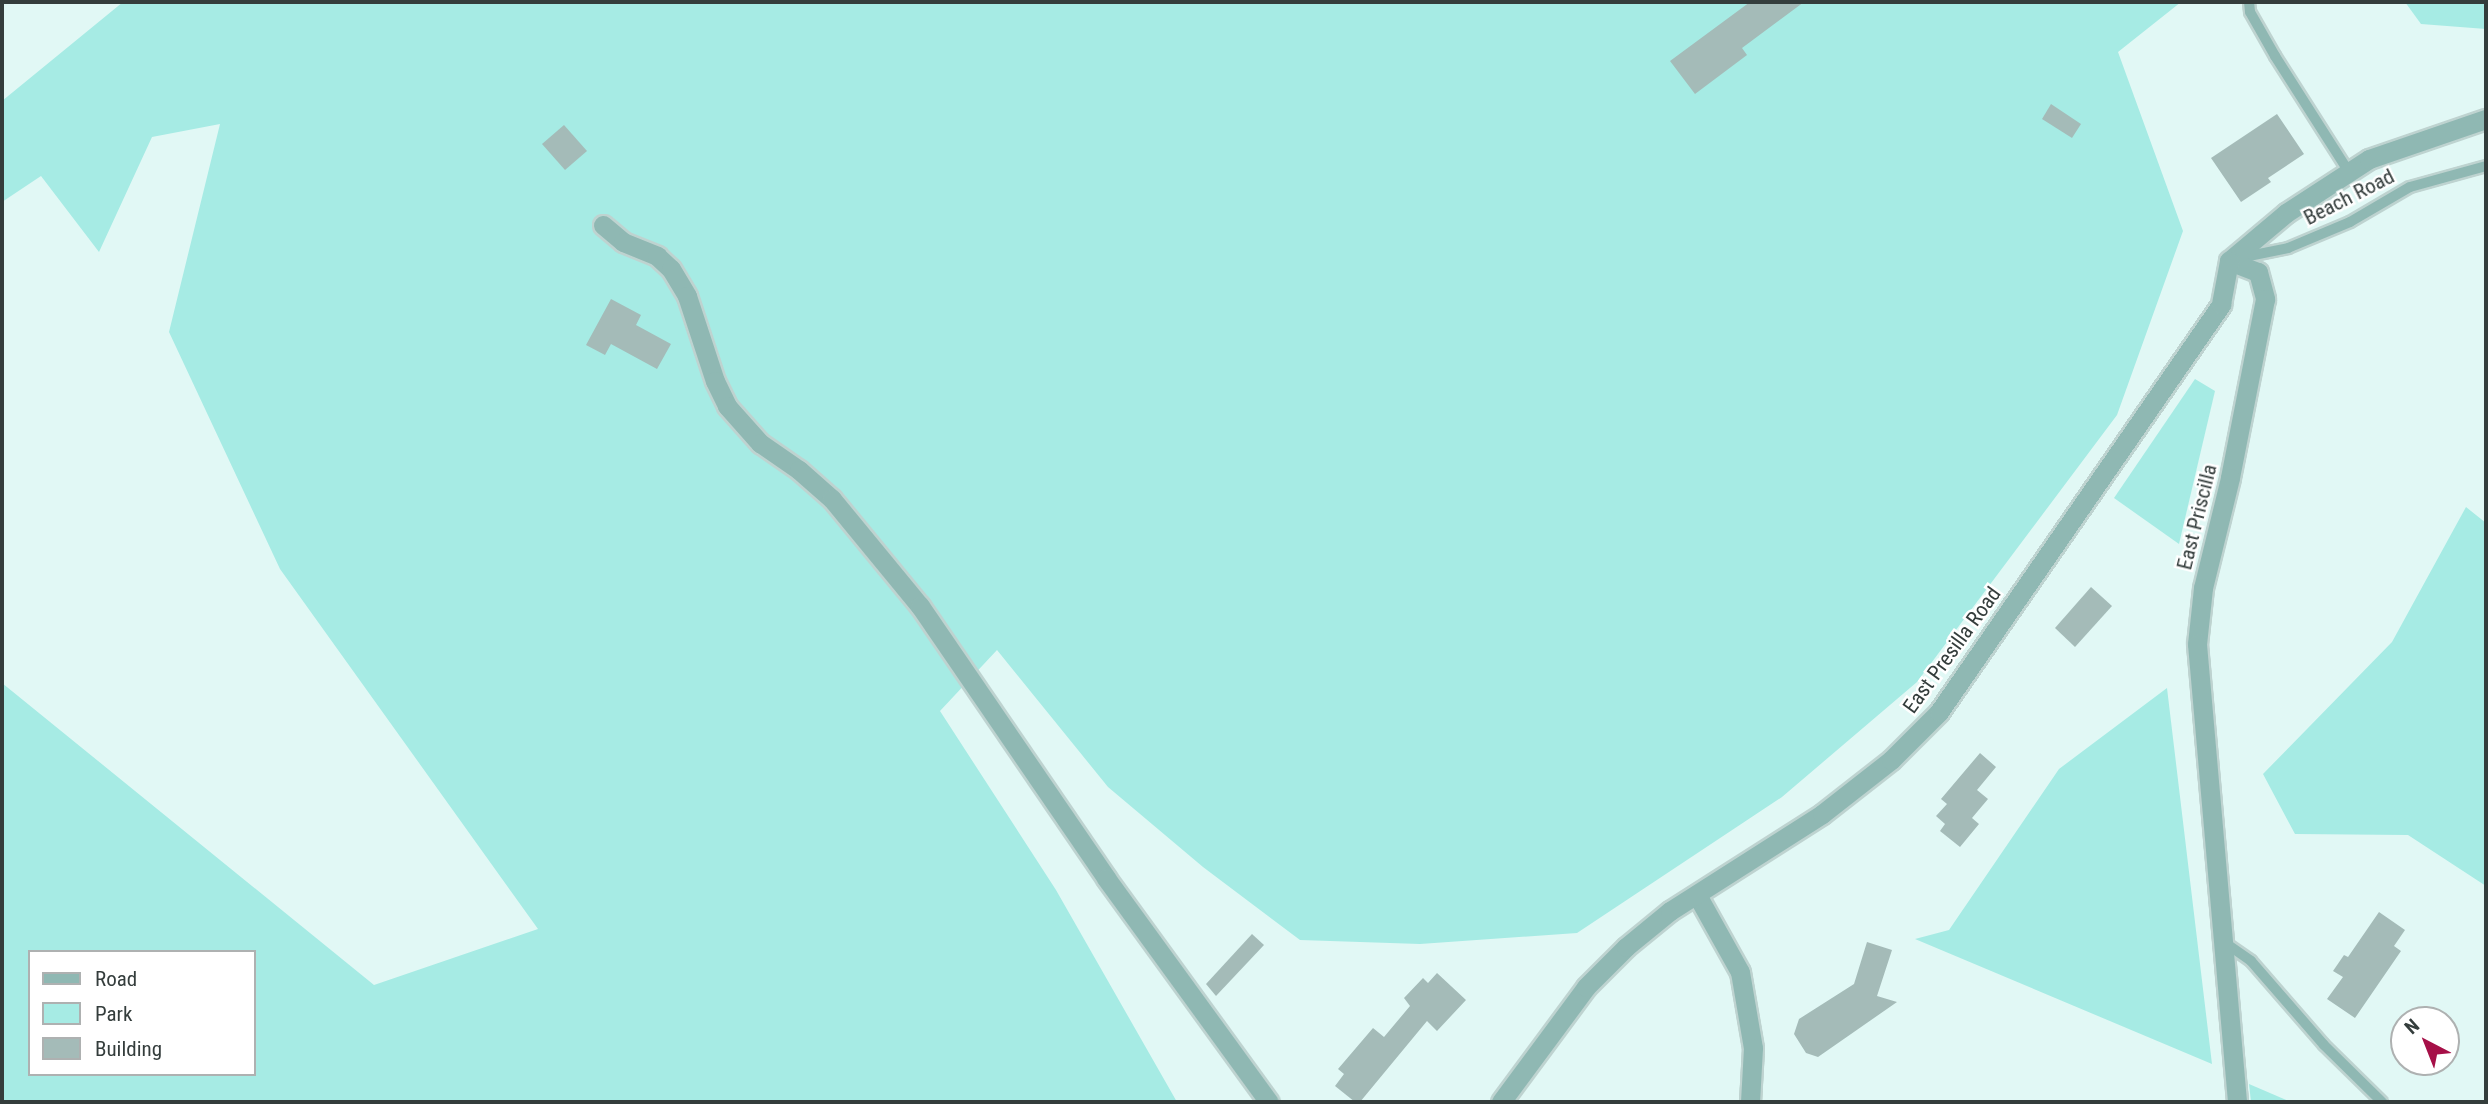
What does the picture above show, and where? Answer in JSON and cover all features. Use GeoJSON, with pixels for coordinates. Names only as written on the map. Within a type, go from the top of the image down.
{"type":"FeatureCollection","features":[{"type":"Feature","properties":{"kind":"street"},"geometry":{"type":"LineString","coordinates":[[2229,261],[2286,213],[2369,159],[2486,119]]}},
{"type":"Feature","properties":{"kind":"street"},"geometry":{"type":"LineString","coordinates":[[603,225],[623,242],[657,256],[671,269],[687,296],[715,381],[727,406],[760,443],[799,470],[832,499],[920,606],[1106,878],[1269,1102]]}},
{"type":"Feature","properties":{"kind":"street","name":"East Presilla Road"},"geometry":{"type":"LineString","coordinates":[[1501,1102],[1586,986],[1626,947],[1697,895],[1822,814],[1891,760],[1939,712],[2221,304],[2229,261]]}},
{"type":"Feature","properties":{"kind":"street","name":"East Priscilla"},"geometry":{"type":"LineString","coordinates":[[2229,261],[2258,272],[2265,299],[2230,478],[2203,587],[2197,644],[2237,1102]]}},
{"type":"Feature","properties":{"kind":"street"},"geometry":{"type":"LineString","coordinates":[[1697,895],[1740,972],[1754,1048],[1750,1102]]}},
{"type":"Feature","properties":{"kind":"lane"},"geometry":{"type":"LineString","coordinates":[[2249,2],[2250,12],[2275,56],[2349,172]]}},
{"type":"Feature","properties":{"kind":"lane","name":"Beach Road"},"geometry":{"type":"LineString","coordinates":[[2229,261],[2288,248],[2350,222],[2410,187],[2486,166]]}},
{"type":"Feature","properties":{"kind":"lane"},"geometry":{"type":"LineString","coordinates":[[2221,940],[2251,961],[2324,1045],[2382,1102]]}},
{"type":"Feature","properties":{"kind":"green space"},"geometry":{"type":"Polygon","coordinates":[[[123,2],[2181,2],[2118,52],[2183,231],[2117,415],[1917,682],[1782,797],[1577,933],[1420,944],[1300,940],[1203,867],[1108,787],[997,650],[940,711],[1056,890],[1177,1102],[2,1102],[2,683],[374,985],[538,929],[280,569],[169,332],[220,124],[152,137],[99,252],[41,176],[2,202],[2,101],[123,2]]]}},
{"type":"Feature","properties":{"kind":"green space"},"geometry":{"type":"Polygon","coordinates":[[[2405,2],[2486,2],[2486,29],[2421,24],[2405,2]]]}},
{"type":"Feature","properties":{"kind":"green space"},"geometry":{"type":"Polygon","coordinates":[[[2195,379],[2215,391],[2179,544],[2114,498],[2195,379]]]}},
{"type":"Feature","properties":{"kind":"green space"},"geometry":{"type":"Polygon","coordinates":[[[2466,507],[2486,523],[2486,886],[2408,835],[2295,834],[2263,774],[2392,642],[2466,507]]]}},
{"type":"Feature","properties":{"kind":"green space"},"geometry":{"type":"Polygon","coordinates":[[[2167,688],[2212,1064],[1915,939],[1949,930],[2059,769],[2167,688]]]}},
{"type":"Feature","properties":{"kind":"green space"},"geometry":{"type":"Polygon","coordinates":[[[2249,1084],[2291,1102],[2251,1102],[2249,1084]]]}},
{"type":"Feature","properties":{"kind":"building"},"geometry":{"type":"Polygon","coordinates":[[[1750,2],[1804,2],[1742,48],[1747,55],[1695,94],[1670,61],[1750,2]]]}},
{"type":"Feature","properties":{"kind":"building"},"geometry":{"type":"Polygon","coordinates":[[[2051,104],[2081,124],[2072,138],[2042,119],[2051,104]]]}},
{"type":"Feature","properties":{"kind":"building"},"geometry":{"type":"Polygon","coordinates":[[[2277,114],[2304,154],[2268,178],[2271,182],[2241,202],[2211,158],[2277,114]]]}},
{"type":"Feature","properties":{"kind":"building"},"geometry":{"type":"Polygon","coordinates":[[[564,125],[587,151],[565,170],[542,144],[564,125]]]}},
{"type":"Feature","properties":{"kind":"building"},"geometry":{"type":"Polygon","coordinates":[[[611,299],[641,315],[636,325],[671,344],[657,369],[611,344],[605,355],[586,345],[611,299]]]}},
{"type":"Feature","properties":{"kind":"building"},"geometry":{"type":"Polygon","coordinates":[[[2091,587],[2112,606],[2075,647],[2055,628],[2091,587]]]}},
{"type":"Feature","properties":{"kind":"building"},"geometry":{"type":"Polygon","coordinates":[[[1980,753],[1996,767],[1977,790],[1988,799],[1972,818],[1979,824],[1960,847],[1940,831],[1945,824],[1936,816],[1947,804],[1941,799],[1980,753]]]}},
{"type":"Feature","properties":{"kind":"building"},"geometry":{"type":"Polygon","coordinates":[[[2379,912],[2405,930],[2394,946],[2401,951],[2355,1018],[2327,999],[2343,977],[2333,971],[2344,955],[2348,957],[2379,912]]]}},
{"type":"Feature","properties":{"kind":"building"},"geometry":{"type":"Polygon","coordinates":[[[1252,934],[1264,945],[1216,996],[1206,984],[1252,934]]]}},
{"type":"Feature","properties":{"kind":"building"},"geometry":{"type":"Polygon","coordinates":[[[1867,942],[1892,950],[1877,996],[1897,1002],[1818,1057],[1806,1053],[1794,1034],[1799,1019],[1854,984],[1867,942]]]}},
{"type":"Feature","properties":{"kind":"building"},"geometry":{"type":"Polygon","coordinates":[[[1437,973],[1466,1000],[1437,1031],[1427,1021],[1360,1102],[1355,1102],[1335,1086],[1344,1074],[1338,1069],[1373,1028],[1384,1037],[1410,1006],[1404,998],[1423,978],[1428,983],[1437,973]]]}}]}
